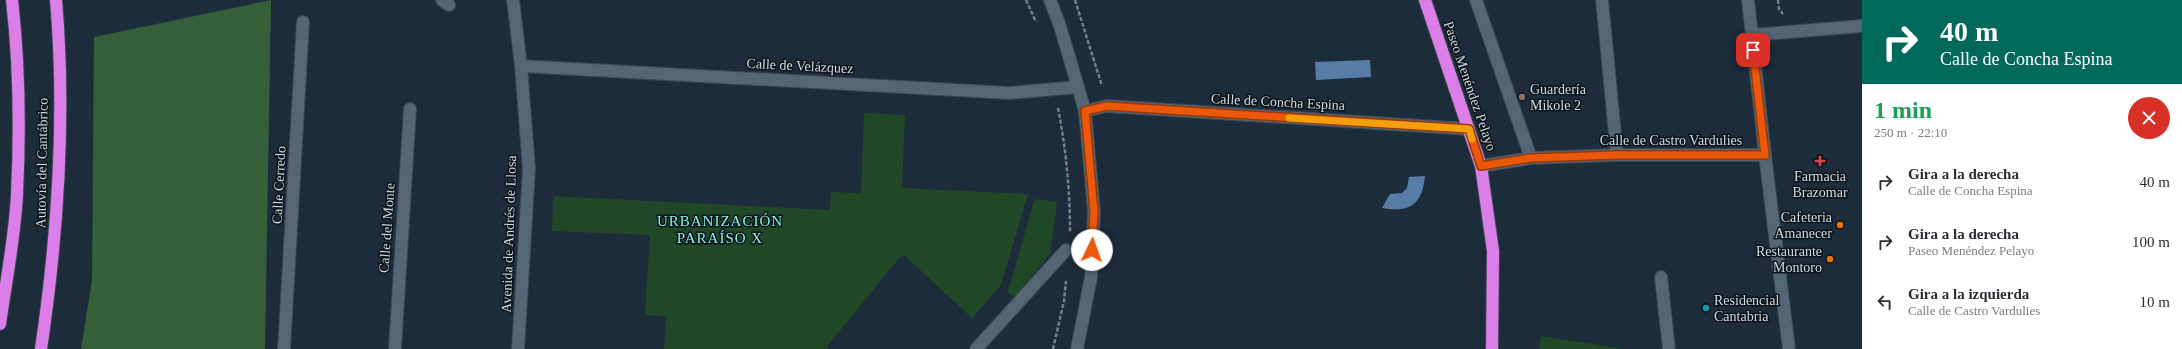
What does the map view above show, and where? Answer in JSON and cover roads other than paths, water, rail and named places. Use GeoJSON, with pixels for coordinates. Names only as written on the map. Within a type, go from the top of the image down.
{"type":"FeatureCollection","features":[{"type":"Feature","properties":{"kind":"highway","name":"Autovía del Cantábrico"},"geometry":{"type":"LineString","coordinates":[[0,324],[17,195],[17,96],[15,27],[12,0]]}},
{"type":"Feature","properties":{"kind":"highway","name":"Autovía del Cantábrico"},"geometry":{"type":"LineString","coordinates":[[41,349],[51,278],[59,188],[58,29],[56,0]]}},
{"type":"Feature","properties":{"kind":"highway","name":"Paseo Menéndez Pelayo"},"geometry":{"type":"LineString","coordinates":[[1425,0],[1481,166],[1493,251],[1492,349]]}},
{"type":"Feature","properties":{"kind":"street","name":"Avenida de Andrés de Llosa"},"geometry":{"type":"LineString","coordinates":[[513,0],[521,66],[529,170],[518,349]]}},
{"type":"Feature","properties":{"kind":"street"},"geometry":{"type":"LineString","coordinates":[[1050,0],[1085,111],[1094,211],[1091,277],[1077,349]]}},
{"type":"Feature","properties":{"kind":"street"},"geometry":{"type":"LineString","coordinates":[[1476,0],[1531,158]]}},
{"type":"Feature","properties":{"kind":"street"},"geometry":{"type":"LineString","coordinates":[[1602,0],[1617,155]]}},
{"type":"Feature","properties":{"kind":"street"},"geometry":{"type":"LineString","coordinates":[[1748,0],[1765,155],[1790,349]]}},
{"type":"Feature","properties":{"kind":"street","name":"Calle Cerredo"},"geometry":{"type":"LineString","coordinates":[[284,349],[303,22]]}},
{"type":"Feature","properties":{"kind":"street"},"geometry":{"type":"LineString","coordinates":[[1752,35],[1862,26]]}},
{"type":"Feature","properties":{"kind":"street","name":"Calle de Velázquez"},"geometry":{"type":"LineString","coordinates":[[521,66],[1009,93],[1078,87]]}},
{"type":"Feature","properties":{"kind":"street","name":"Calle de Concha Espina"},"geometry":{"type":"LineString","coordinates":[[1085,111],[1107,106],[1469,129]]}},
{"type":"Feature","properties":{"kind":"street","name":"Calle del Monte"},"geometry":{"type":"LineString","coordinates":[[395,349],[410,109]]}},
{"type":"Feature","properties":{"kind":"street","name":"Calle de Castro Vardulies"},"geometry":{"type":"LineString","coordinates":[[1481,166],[1531,158],[1617,155],[1765,155]]}},
{"type":"Feature","properties":{"kind":"street"},"geometry":{"type":"LineString","coordinates":[[976,349],[1066,250]]}},
{"type":"Feature","properties":{"kind":"street"},"geometry":{"type":"LineString","coordinates":[[1661,277],[1669,349]]}},
{"type":"Feature","properties":{"kind":"water"},"geometry":{"type":"Polygon","coordinates":[[[1370,60],[1371,77],[1316,80],[1315,62],[1370,60]]]}},
{"type":"Feature","properties":{"kind":"water"},"geometry":{"type":"Polygon","coordinates":[[[1425,176],[1421,194],[1418,200],[1413,204],[1401,209],[1382,208],[1390,194],[1402,193],[1407,188],[1409,177],[1425,176]]]}},
{"type":"Feature","properties":{"kind":"place","name":"Guardería Mikole 2"},"geometry":{"type":"Point","coordinates":[1522,97]}},
{"type":"Feature","properties":{"kind":"place","name":"Farmacia Brazomar"},"geometry":{"type":"Point","coordinates":[1820,161]}},
{"type":"Feature","properties":{"kind":"place","name":"Cafeteria Amanecer"},"geometry":{"type":"Point","coordinates":[1840,225]}},
{"type":"Feature","properties":{"kind":"place","name":"Restaurante Montoro"},"geometry":{"type":"Point","coordinates":[1830,259]}},
{"type":"Feature","properties":{"kind":"place","name":"Residencial Cantabria"},"geometry":{"type":"Point","coordinates":[1706,308]}},
{"type":"Feature","properties":{"kind":"district","name":"URBANIZACIÓN PARAÍSO X"},"geometry":{"type":"Point","coordinates":[720,230]}}]}
